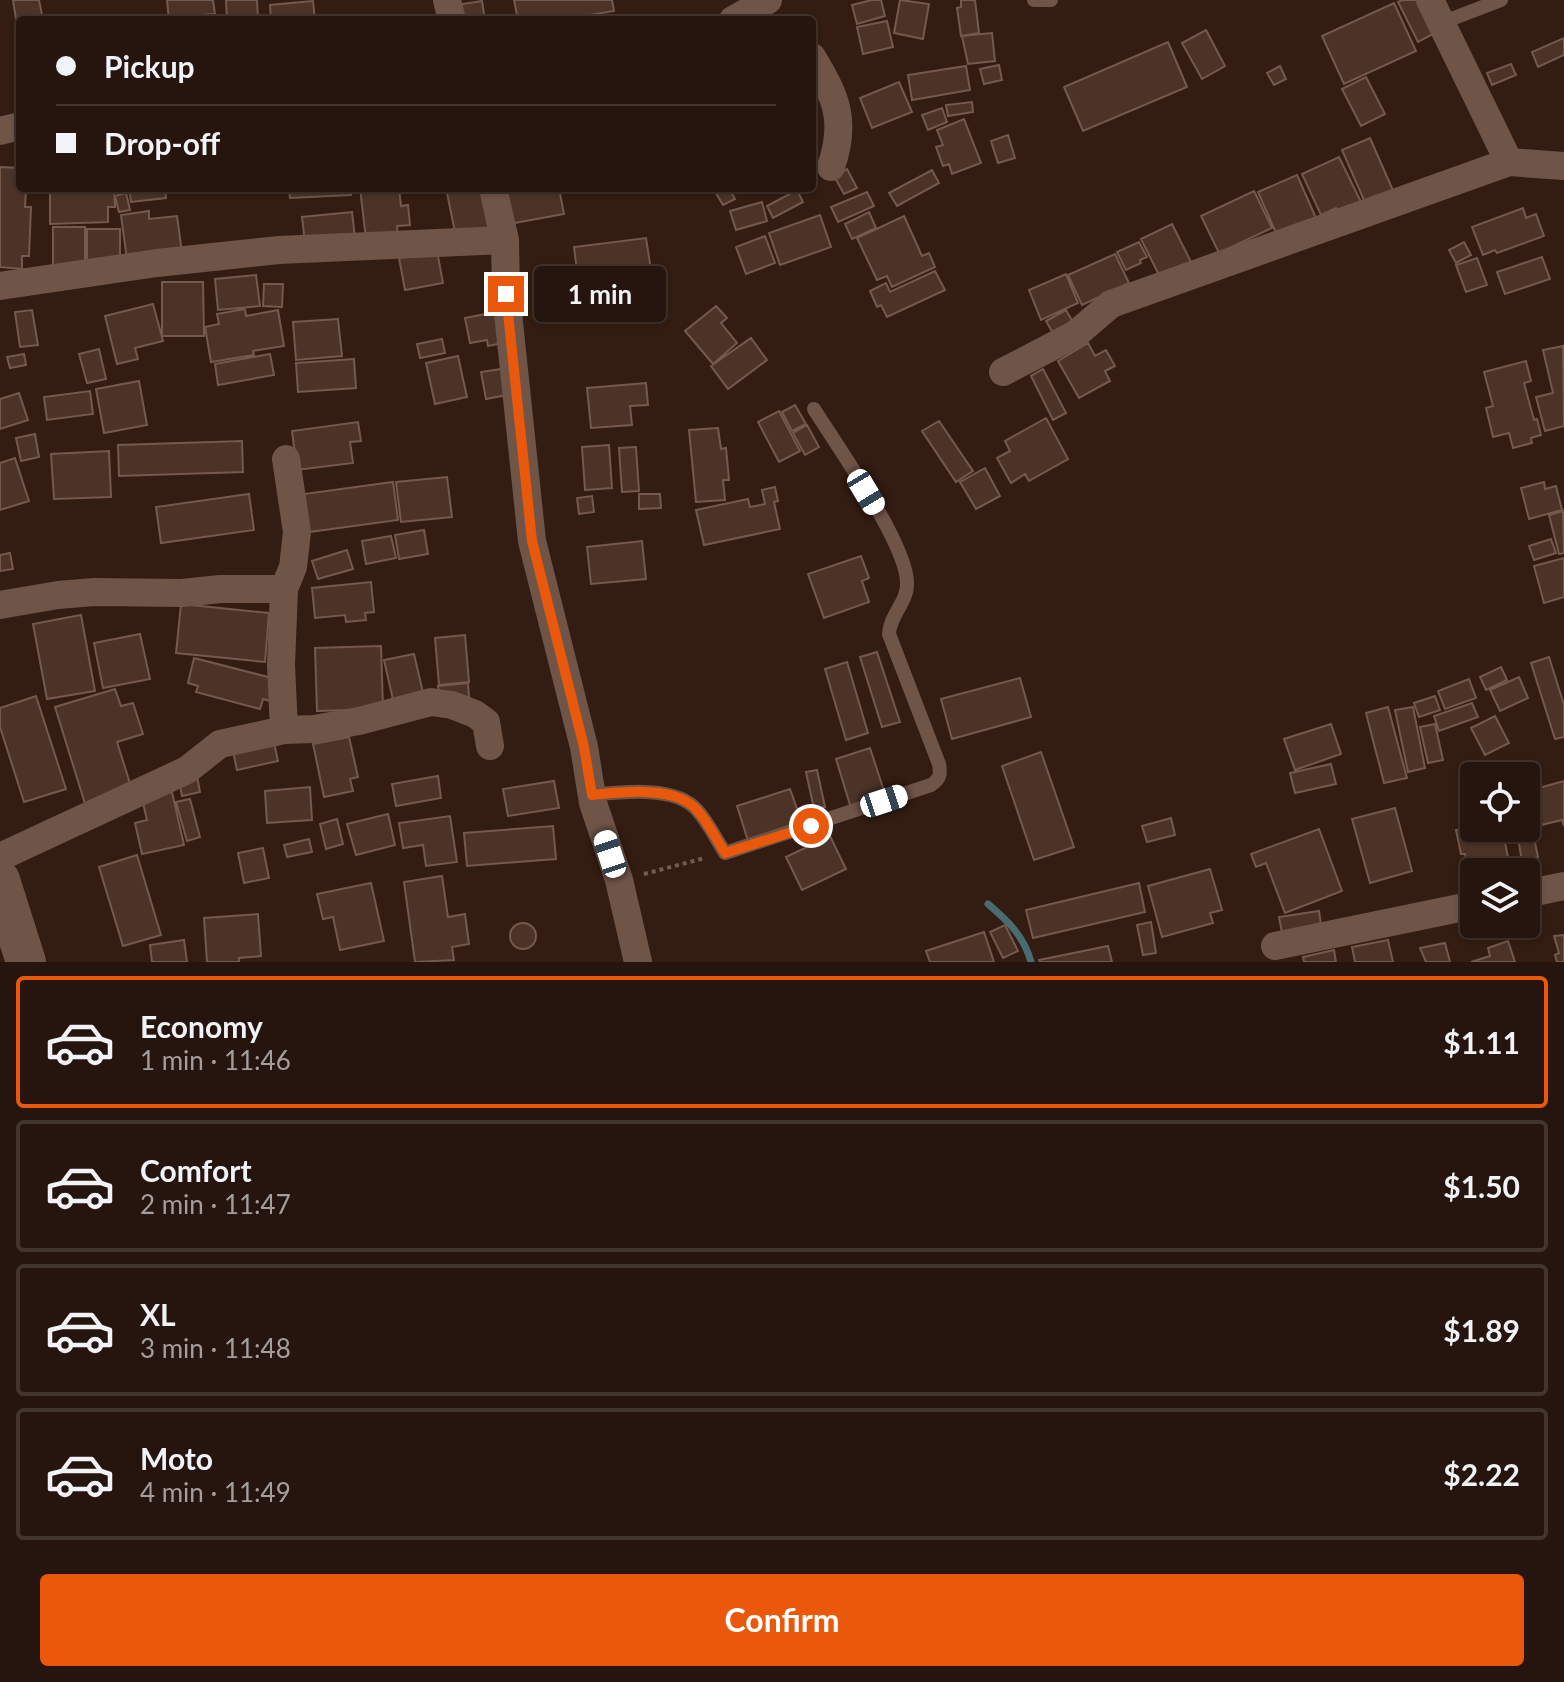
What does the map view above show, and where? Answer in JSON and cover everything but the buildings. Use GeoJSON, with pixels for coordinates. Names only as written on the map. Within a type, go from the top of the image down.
{"type":"FeatureCollection","features":[{"type":"Feature","properties":{"kind":"main road"},"geometry":{"type":"LineString","coordinates":[[0,880],[26,962]]}},
{"type":"Feature","properties":{"kind":"street"},"geometry":{"type":"LineString","coordinates":[[740,16],[770,0],[784,16]]}},
{"type":"Feature","properties":{"kind":"street"},"geometry":{"type":"LineString","coordinates":[[1436,12],[1509,162]]}},
{"type":"Feature","properties":{"kind":"street"},"geometry":{"type":"LineString","coordinates":[[816,64],[832,91],[839,120],[839,143],[831,167]]}},
{"type":"Feature","properties":{"kind":"street"},"geometry":{"type":"LineString","coordinates":[[1003,372],[1076,334],[1111,304],[1509,162],[1564,166]]}},
{"type":"Feature","properties":{"kind":"street"},"geometry":{"type":"LineString","coordinates":[[494,192],[505,240],[506,294],[532,541],[584,747],[592,795],[619,880],[638,962]]}},
{"type":"Feature","properties":{"kind":"street"},"geometry":{"type":"LineString","coordinates":[[0,286],[157,263],[279,250],[505,240]]}},
{"type":"Feature","properties":{"kind":"street"},"geometry":{"type":"LineString","coordinates":[[284,730],[281,665],[284,589],[293,567],[297,532],[286,459]]}},
{"type":"Feature","properties":{"kind":"street"},"geometry":{"type":"LineString","coordinates":[[0,605],[94,592],[284,589]]}},
{"type":"Feature","properties":{"kind":"street"},"geometry":{"type":"LineString","coordinates":[[0,857],[187,770],[220,744],[284,730],[359,721],[431,702],[452,705],[486,722],[490,746]]}},
{"type":"Feature","properties":{"kind":"street"},"geometry":{"type":"LineString","coordinates":[[1540,891],[1564,886]]}},
{"type":"Feature","properties":{"kind":"street"},"geometry":{"type":"LineString","coordinates":[[1275,946],[1460,908]]}},
{"type":"Feature","properties":{"kind":"lane"},"geometry":{"type":"LineString","coordinates":[[1034,0],[1051,0]]}},
{"type":"Feature","properties":{"kind":"lane"},"geometry":{"type":"LineString","coordinates":[[1436,12],[1501,0]]}},
{"type":"Feature","properties":{"kind":"lane"},"geometry":{"type":"LineString","coordinates":[[592,795],[627,792],[679,797],[696,808],[725,853],[931,785],[941,774],[928,732],[889,634],[890,621],[905,596],[908,582],[902,556],[814,409]]}},
{"type":"Feature","properties":{"kind":"path"},"geometry":{"type":"LineString","coordinates":[[619,880],[725,853]]}},
{"type":"Feature","properties":{"kind":"waterway"},"geometry":{"type":"LineString","coordinates":[[988,904],[1014,930],[1031,962]]}},
{"type":"Feature","properties":{"kind":"route"},"geometry":{"type":"LineString","coordinates":[[506,294],[532,541],[584,747],[592,795],[627,792],[679,797],[696,808],[725,853],[811,826]]}}]}
